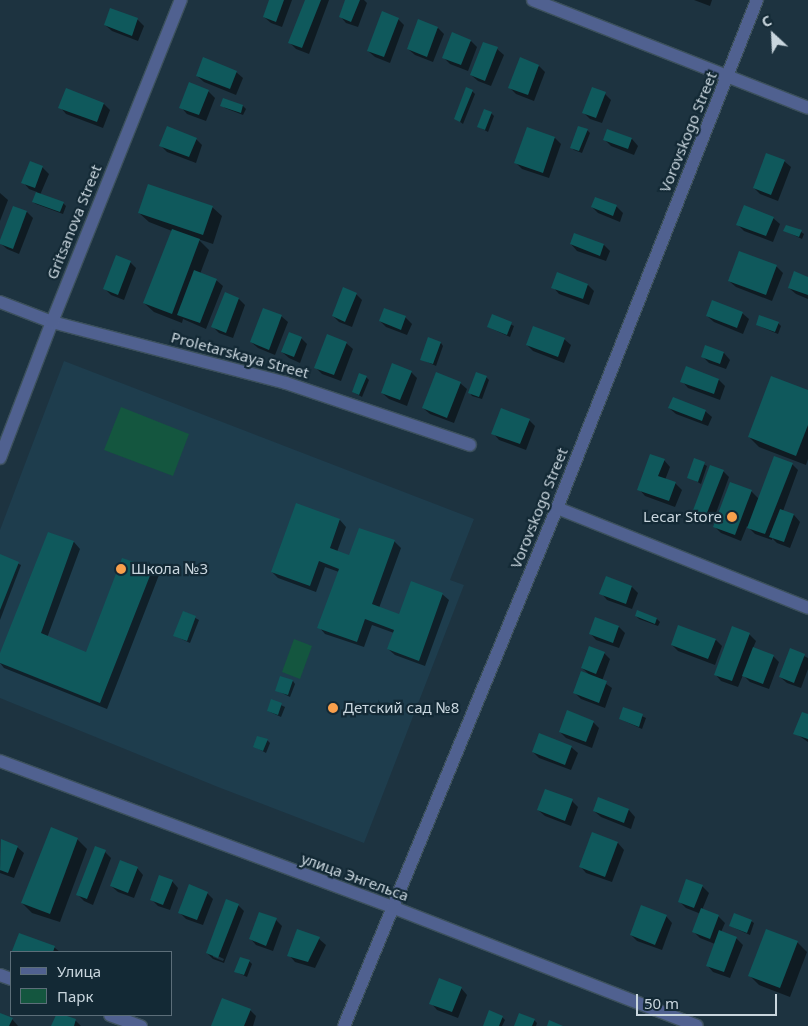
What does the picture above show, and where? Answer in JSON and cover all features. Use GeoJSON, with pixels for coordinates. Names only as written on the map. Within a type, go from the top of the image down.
{"type":"FeatureCollection","features":[{"type":"Feature","properties":{"kind":"street","name":"Gritsanova Street"},"geometry":{"type":"LineString","coordinates":[[0,458],[52,322],[181,0]]}},
{"type":"Feature","properties":{"kind":"street"},"geometry":{"type":"LineString","coordinates":[[533,0],[808,108]]}},
{"type":"Feature","properties":{"kind":"street","name":"Vorovskogo Street"},"geometry":{"type":"LineString","coordinates":[[344,1026],[556,508],[757,0]]}},
{"type":"Feature","properties":{"kind":"street","name":"Proletarskaya Street"},"geometry":{"type":"LineString","coordinates":[[0,302],[52,322],[286,383],[470,445]]}},
{"type":"Feature","properties":{"kind":"street"},"geometry":{"type":"LineString","coordinates":[[556,508],[808,608]]}},
{"type":"Feature","properties":{"kind":"street","name":"улица Энгельса"},"geometry":{"type":"LineString","coordinates":[[0,761],[392,908],[697,1026]]}},
{"type":"Feature","properties":{"kind":"street"},"geometry":{"type":"LineString","coordinates":[[113,1016],[141,1026]]}},
{"type":"Feature","properties":{"kind":"shaded area"},"geometry":{"type":"Polygon","coordinates":[[[64,361],[474,519],[450,580],[464,585],[364,843],[218,787],[0,698],[0,530],[64,361]]]}},
{"type":"Feature","properties":{"kind":"green space"},"geometry":{"type":"Polygon","coordinates":[[[121,407],[189,434],[173,476],[104,450],[121,407]]]}},
{"type":"Feature","properties":{"kind":"green space"},"geometry":{"type":"Polygon","coordinates":[[[294,639],[312,646],[300,679],[282,672],[294,639]]]}},
{"type":"Feature","properties":{"kind":"building"},"geometry":{"type":"Polygon","coordinates":[[[269,0],[284,0],[276,22],[263,17],[269,0]]]}},
{"type":"Feature","properties":{"kind":"building"},"geometry":{"type":"Polygon","coordinates":[[[305,0],[321,0],[302,48],[288,43],[305,0]]]}},
{"type":"Feature","properties":{"kind":"building"},"geometry":{"type":"Polygon","coordinates":[[[345,0],[360,0],[351,22],[339,17],[345,0]]]}},
{"type":"Feature","properties":{"kind":"building"},"geometry":{"type":"Polygon","coordinates":[[[110,8],[138,18],[132,36],[104,25],[110,8]]]}},
{"type":"Feature","properties":{"kind":"building"},"geometry":{"type":"Polygon","coordinates":[[[382,11],[399,18],[384,57],[367,51],[382,11]]]}},
{"type":"Feature","properties":{"kind":"building"},"geometry":{"type":"Polygon","coordinates":[[[418,19],[438,27],[427,57],[407,49],[418,19]]]}},
{"type":"Feature","properties":{"kind":"building"},"geometry":{"type":"Polygon","coordinates":[[[452,32],[471,40],[461,65],[442,58],[452,32]]]}},
{"type":"Feature","properties":{"kind":"building"},"geometry":{"type":"Polygon","coordinates":[[[483,42],[498,47],[485,81],[470,75],[483,42]]]}},
{"type":"Feature","properties":{"kind":"building"},"geometry":{"type":"Polygon","coordinates":[[[203,57],[237,71],[230,89],[196,76],[203,57]]]}},
{"type":"Feature","properties":{"kind":"building"},"geometry":{"type":"Polygon","coordinates":[[[520,57],[539,65],[528,95],[508,88],[520,57]]]}},
{"type":"Feature","properties":{"kind":"building"},"geometry":{"type":"Polygon","coordinates":[[[189,82],[209,90],[199,115],[179,108],[189,82]]]}},
{"type":"Feature","properties":{"kind":"building"},"geometry":{"type":"Polygon","coordinates":[[[466,87],[473,90],[460,122],[454,119],[466,87]]]}},
{"type":"Feature","properties":{"kind":"building"},"geometry":{"type":"Polygon","coordinates":[[[592,87],[606,92],[596,118],[582,113],[592,87]]]}},
{"type":"Feature","properties":{"kind":"building"},"geometry":{"type":"Polygon","coordinates":[[[66,88],[104,103],[97,122],[58,108],[66,88]]]}},
{"type":"Feature","properties":{"kind":"building"},"geometry":{"type":"Polygon","coordinates":[[[223,98],[243,105],[241,113],[220,106],[223,98]]]}},
{"type":"Feature","properties":{"kind":"building"},"geometry":{"type":"Polygon","coordinates":[[[484,109],[492,112],[485,130],[477,127],[484,109]]]}},
{"type":"Feature","properties":{"kind":"building"},"geometry":{"type":"Polygon","coordinates":[[[167,126],[197,138],[189,157],[159,146],[167,126]]]}},
{"type":"Feature","properties":{"kind":"building"},"geometry":{"type":"Polygon","coordinates":[[[578,126],[588,129],[579,151],[570,148],[578,126]]]}},
{"type":"Feature","properties":{"kind":"building"},"geometry":{"type":"Polygon","coordinates":[[[527,127],[555,137],[543,173],[514,163],[527,127]]]}},
{"type":"Feature","properties":{"kind":"building"},"geometry":{"type":"Polygon","coordinates":[[[607,129],[632,138],[628,149],[603,140],[607,129]]]}},
{"type":"Feature","properties":{"kind":"building"},"geometry":{"type":"Polygon","coordinates":[[[766,153],[785,160],[771,195],[753,188],[766,153]]]}},
{"type":"Feature","properties":{"kind":"building"},"geometry":{"type":"Polygon","coordinates":[[[30,161],[43,166],[35,188],[21,183],[30,161]]]}},
{"type":"Feature","properties":{"kind":"building"},"geometry":{"type":"Polygon","coordinates":[[[148,184],[213,206],[203,235],[138,213],[148,184]]]}},
{"type":"Feature","properties":{"kind":"building"},"geometry":{"type":"Polygon","coordinates":[[[36,192],[64,202],[60,212],[32,202],[36,192]]]}},
{"type":"Feature","properties":{"kind":"building"},"geometry":{"type":"Polygon","coordinates":[[[595,197],[617,205],[613,216],[591,207],[595,197]]]}},
{"type":"Feature","properties":{"kind":"building"},"geometry":{"type":"Polygon","coordinates":[[[744,205],[774,217],[766,236],[736,225],[744,205]]]}},
{"type":"Feature","properties":{"kind":"building"},"geometry":{"type":"Polygon","coordinates":[[[13,206],[27,211],[13,249],[0,244],[0,240],[13,206]]]}},
{"type":"Feature","properties":{"kind":"building"},"geometry":{"type":"Polygon","coordinates":[[[786,225],[802,230],[799,237],[783,231],[786,225]]]}},
{"type":"Feature","properties":{"kind":"building"},"geometry":{"type":"Polygon","coordinates":[[[172,229],[200,239],[172,314],[143,303],[172,229]]]}},
{"type":"Feature","properties":{"kind":"building"},"geometry":{"type":"Polygon","coordinates":[[[574,233],[604,244],[600,256],[570,244],[574,233]]]}},
{"type":"Feature","properties":{"kind":"building"},"geometry":{"type":"Polygon","coordinates":[[[739,251],[777,265],[766,295],[728,281],[739,251]]]}},
{"type":"Feature","properties":{"kind":"building"},"geometry":{"type":"Polygon","coordinates":[[[116,255],[131,261],[118,295],[103,289],[116,255]]]}},
{"type":"Feature","properties":{"kind":"building"},"geometry":{"type":"Polygon","coordinates":[[[194,270],[217,279],[200,323],[177,315],[194,270]]]}},
{"type":"Feature","properties":{"kind":"building"},"geometry":{"type":"Polygon","coordinates":[[[794,271],[808,277],[808,295],[788,288],[794,271]]]}},
{"type":"Feature","properties":{"kind":"building"},"geometry":{"type":"Polygon","coordinates":[[[557,272],[588,284],[583,299],[551,288],[557,272]]]}},
{"type":"Feature","properties":{"kind":"building"},"geometry":{"type":"Polygon","coordinates":[[[343,287],[357,293],[345,322],[332,316],[343,287]]]}},
{"type":"Feature","properties":{"kind":"building"},"geometry":{"type":"Polygon","coordinates":[[[225,292],[239,298],[226,333],[211,327],[225,292]]]}},
{"type":"Feature","properties":{"kind":"building"},"geometry":{"type":"Polygon","coordinates":[[[712,300],[743,312],[737,328],[706,316],[712,300]]]}},
{"type":"Feature","properties":{"kind":"building"},"geometry":{"type":"Polygon","coordinates":[[[263,308],[282,315],[269,350],[250,342],[263,308]]]}},
{"type":"Feature","properties":{"kind":"building"},"geometry":{"type":"Polygon","coordinates":[[[384,308],[406,316],[401,330],[379,321],[384,308]]]}},
{"type":"Feature","properties":{"kind":"building"},"geometry":{"type":"Polygon","coordinates":[[[492,314],[512,322],[507,335],[487,327],[492,314]]]}},
{"type":"Feature","properties":{"kind":"building"},"geometry":{"type":"Polygon","coordinates":[[[759,315],[779,322],[775,332],[756,325],[759,315]]]}},
{"type":"Feature","properties":{"kind":"building"},"geometry":{"type":"Polygon","coordinates":[[[533,326],[565,338],[558,357],[526,345],[533,326]]]}},
{"type":"Feature","properties":{"kind":"building"},"geometry":{"type":"Polygon","coordinates":[[[289,332],[302,337],[294,357],[281,352],[289,332]]]}},
{"type":"Feature","properties":{"kind":"building"},"geometry":{"type":"Polygon","coordinates":[[[327,334],[347,342],[334,375],[314,368],[327,334]]]}},
{"type":"Feature","properties":{"kind":"building"},"geometry":{"type":"Polygon","coordinates":[[[428,337],[441,342],[433,364],[420,360],[428,337]]]}},
{"type":"Feature","properties":{"kind":"building"},"geometry":{"type":"Polygon","coordinates":[[[705,345],[724,352],[720,364],[701,357],[705,345]]]}},
{"type":"Feature","properties":{"kind":"building"},"geometry":{"type":"Polygon","coordinates":[[[392,363],[412,371],[400,400],[381,393],[392,363]]]}},
{"type":"Feature","properties":{"kind":"building"},"geometry":{"type":"Polygon","coordinates":[[[686,366],[719,379],[714,394],[680,382],[686,366]]]}},
{"type":"Feature","properties":{"kind":"building"},"geometry":{"type":"Polygon","coordinates":[[[436,372],[461,382],[447,418],[422,408],[436,372]]]}},
{"type":"Feature","properties":{"kind":"building"},"geometry":{"type":"Polygon","coordinates":[[[476,372],[487,376],[479,397],[468,393],[476,372]]]}},
{"type":"Feature","properties":{"kind":"building"},"geometry":{"type":"Polygon","coordinates":[[[359,373],[367,376],[359,395],[352,392],[359,373]]]}},
{"type":"Feature","properties":{"kind":"building"},"geometry":{"type":"Polygon","coordinates":[[[771,376],[808,390],[808,425],[796,456],[748,437],[771,376]]]}},
{"type":"Feature","properties":{"kind":"building"},"geometry":{"type":"Polygon","coordinates":[[[673,397],[706,410],[702,421],[668,408],[673,397]]]}},
{"type":"Feature","properties":{"kind":"building"},"geometry":{"type":"Polygon","coordinates":[[[501,408],[530,419],[520,444],[491,434],[501,408]]]}},
{"type":"Feature","properties":{"kind":"building"},"geometry":{"type":"Polygon","coordinates":[[[650,454],[665,459],[658,476],[676,482],[669,501],[637,490],[650,454]]]}},
{"type":"Feature","properties":{"kind":"building"},"geometry":{"type":"Polygon","coordinates":[[[774,456],[793,463],[765,534],[747,528],[774,456]]]}},
{"type":"Feature","properties":{"kind":"building"},"geometry":{"type":"Polygon","coordinates":[[[694,458],[705,462],[698,482],[687,478],[694,458]]]}},
{"type":"Feature","properties":{"kind":"building"},"geometry":{"type":"Polygon","coordinates":[[[710,465],[724,470],[705,518],[692,513],[710,465]]]}},
{"type":"Feature","properties":{"kind":"building"},"geometry":{"type":"Polygon","coordinates":[[[730,482],[752,490],[735,535],[713,527],[730,482]]]}},
{"type":"Feature","properties":{"kind":"building"},"geometry":{"type":"Polygon","coordinates":[[[296,503],[340,519],[330,548],[349,555],[359,528],[395,540],[372,604],[399,614],[411,581],[443,593],[419,661],[387,649],[394,630],[365,619],[357,642],[317,628],[339,569],[319,561],[310,586],[271,572],[296,503]]]}},
{"type":"Feature","properties":{"kind":"building"},"geometry":{"type":"Polygon","coordinates":[[[780,509],[794,514],[784,542],[769,537],[780,509]]]}},
{"type":"Feature","properties":{"kind":"building"},"geometry":{"type":"Polygon","coordinates":[[[48,532],[74,541],[41,633],[86,652],[122,558],[153,568],[100,703],[0,663],[0,653],[48,532]]]}},
{"type":"Feature","properties":{"kind":"building"},"geometry":{"type":"Polygon","coordinates":[[[0,554],[19,562],[0,610],[0,554]]]}},
{"type":"Feature","properties":{"kind":"building"},"geometry":{"type":"Polygon","coordinates":[[[606,576],[632,586],[626,604],[599,594],[606,576]]]}},
{"type":"Feature","properties":{"kind":"building"},"geometry":{"type":"Polygon","coordinates":[[[637,610],[657,618],[655,624],[635,616],[637,610]]]}},
{"type":"Feature","properties":{"kind":"building"},"geometry":{"type":"Polygon","coordinates":[[[183,611],[196,616],[187,641],[173,636],[183,611]]]}},
{"type":"Feature","properties":{"kind":"building"},"geometry":{"type":"Polygon","coordinates":[[[595,617],[619,626],[613,643],[589,634],[595,617]]]}},
{"type":"Feature","properties":{"kind":"building"},"geometry":{"type":"Polygon","coordinates":[[[678,625],[716,639],[708,659],[671,645],[678,625]]]}},
{"type":"Feature","properties":{"kind":"building"},"geometry":{"type":"Polygon","coordinates":[[[732,626],[750,633],[732,681],[714,675],[732,626]]]}},
{"type":"Feature","properties":{"kind":"building"},"geometry":{"type":"Polygon","coordinates":[[[589,646],[605,652],[596,674],[581,668],[589,646]]]}},
{"type":"Feature","properties":{"kind":"building"},"geometry":{"type":"Polygon","coordinates":[[[753,647],[774,655],[763,684],[742,676],[753,647]]]}},
{"type":"Feature","properties":{"kind":"building"},"geometry":{"type":"Polygon","coordinates":[[[790,648],[805,654],[794,683],[779,677],[790,648]]]}},
{"type":"Feature","properties":{"kind":"building"},"geometry":{"type":"Polygon","coordinates":[[[581,671],[607,681],[599,703],[573,693],[581,671]]]}},
{"type":"Feature","properties":{"kind":"building"},"geometry":{"type":"Polygon","coordinates":[[[280,676],[293,680],[288,695],[275,691],[280,676]]]}},
{"type":"Feature","properties":{"kind":"building"},"geometry":{"type":"Polygon","coordinates":[[[271,699],[282,703],[278,715],[267,711],[271,699]]]}},
{"type":"Feature","properties":{"kind":"building"},"geometry":{"type":"Polygon","coordinates":[[[623,707],[643,714],[639,727],[619,719],[623,707]]]}},
{"type":"Feature","properties":{"kind":"building"},"geometry":{"type":"Polygon","coordinates":[[[567,710],[594,721],[586,742],[559,732],[567,710]]]}},
{"type":"Feature","properties":{"kind":"building"},"geometry":{"type":"Polygon","coordinates":[[[802,712],[808,714],[808,739],[793,734],[802,712]]]}},
{"type":"Feature","properties":{"kind":"building"},"geometry":{"type":"Polygon","coordinates":[[[539,733],[572,746],[565,765],[532,752],[539,733]]]}},
{"type":"Feature","properties":{"kind":"building"},"geometry":{"type":"Polygon","coordinates":[[[257,736],[268,739],[263,751],[253,747],[257,736]]]}},
{"type":"Feature","properties":{"kind":"building"},"geometry":{"type":"Polygon","coordinates":[[[545,789],[573,799],[565,821],[537,810],[545,789]]]}},
{"type":"Feature","properties":{"kind":"building"},"geometry":{"type":"Polygon","coordinates":[[[598,797],[629,809],[624,823],[593,811],[598,797]]]}},
{"type":"Feature","properties":{"kind":"building"},"geometry":{"type":"Polygon","coordinates":[[[51,827],[78,838],[50,914],[21,903],[51,827]]]}},
{"type":"Feature","properties":{"kind":"building"},"geometry":{"type":"Polygon","coordinates":[[[592,832],[618,842],[605,877],[579,867],[592,832]]]}},
{"type":"Feature","properties":{"kind":"building"},"geometry":{"type":"Polygon","coordinates":[[[1,839],[18,846],[8,873],[0,870],[1,839]]]}},
{"type":"Feature","properties":{"kind":"building"},"geometry":{"type":"Polygon","coordinates":[[[95,846],[106,850],[87,899],[76,895],[95,846]]]}},
{"type":"Feature","properties":{"kind":"building"},"geometry":{"type":"Polygon","coordinates":[[[120,860],[138,867],[128,893],[110,886],[120,860]]]}},
{"type":"Feature","properties":{"kind":"building"},"geometry":{"type":"Polygon","coordinates":[[[159,875],[173,880],[163,905],[150,900],[159,875]]]}},
{"type":"Feature","properties":{"kind":"building"},"geometry":{"type":"Polygon","coordinates":[[[686,879],[703,885],[694,908],[678,902],[686,879]]]}},
{"type":"Feature","properties":{"kind":"building"},"geometry":{"type":"Polygon","coordinates":[[[189,884],[208,892],[197,920],[178,913],[189,884]]]}},
{"type":"Feature","properties":{"kind":"building"},"geometry":{"type":"Polygon","coordinates":[[[226,899],[239,904],[218,958],[206,953],[226,899]]]}},
{"type":"Feature","properties":{"kind":"building"},"geometry":{"type":"Polygon","coordinates":[[[641,905],[667,915],[655,945],[630,935],[641,905]]]}},
{"type":"Feature","properties":{"kind":"building"},"geometry":{"type":"Polygon","coordinates":[[[701,908],[719,915],[710,939],[692,932],[701,908]]]}},
{"type":"Feature","properties":{"kind":"building"},"geometry":{"type":"Polygon","coordinates":[[[259,912],[277,918],[266,946],[249,939],[259,912]]]}},
{"type":"Feature","properties":{"kind":"building"},"geometry":{"type":"Polygon","coordinates":[[[734,913],[752,920],[747,933],[729,926],[734,913]]]}},
{"type":"Feature","properties":{"kind":"building"},"geometry":{"type":"Polygon","coordinates":[[[297,929],[320,937],[308,962],[287,956],[297,929]]]}},
{"type":"Feature","properties":{"kind":"building"},"geometry":{"type":"Polygon","coordinates":[[[766,929],[798,941],[780,988],[748,976],[766,929]]]}},
{"type":"Feature","properties":{"kind":"building"},"geometry":{"type":"Polygon","coordinates":[[[719,930],[737,937],[724,972],[706,966],[719,930]]]}},
{"type":"Feature","properties":{"kind":"building"},"geometry":{"type":"Polygon","coordinates":[[[19,933],[55,946],[53,951],[12,951],[19,933]]]}},
{"type":"Feature","properties":{"kind":"building"},"geometry":{"type":"Polygon","coordinates":[[[240,957],[250,960],[244,975],[234,972],[240,957]]]}},
{"type":"Feature","properties":{"kind":"building"},"geometry":{"type":"Polygon","coordinates":[[[439,978],[462,987],[452,1012],[429,1004],[439,978]]]}},
{"type":"Feature","properties":{"kind":"building"},"geometry":{"type":"Polygon","coordinates":[[[222,998],[251,1009],[244,1026],[211,1026],[222,998]]]}},
{"type":"Feature","properties":{"kind":"building"},"geometry":{"type":"Polygon","coordinates":[[[489,1010],[503,1016],[499,1026],[483,1026],[489,1010]]]}},
{"type":"Feature","properties":{"kind":"building"},"geometry":{"type":"Polygon","coordinates":[[[0,1013],[13,1018],[9,1026],[0,1026],[0,1013]]]}},
{"type":"Feature","properties":{"kind":"building"},"geometry":{"type":"Polygon","coordinates":[[[519,1013],[535,1019],[532,1026],[514,1026],[519,1013]]]}},
{"type":"Feature","properties":{"kind":"building"},"geometry":{"type":"Polygon","coordinates":[[[56,1016],[67,1016],[76,1019],[74,1026],[51,1026],[56,1016]]]}},
{"type":"Feature","properties":{"kind":"building"},"geometry":{"type":"Polygon","coordinates":[[[549,1020],[563,1026],[547,1026],[549,1020]]]}},
{"type":"Feature","properties":{"kind":"place","name":"Lecar Store"},"geometry":{"type":"Point","coordinates":[732,517]}},
{"type":"Feature","properties":{"kind":"place","name":"Школа №3"},"geometry":{"type":"Point","coordinates":[121,569]}},
{"type":"Feature","properties":{"kind":"place","name":"Детский сад №8"},"geometry":{"type":"Point","coordinates":[333,708]}}]}
